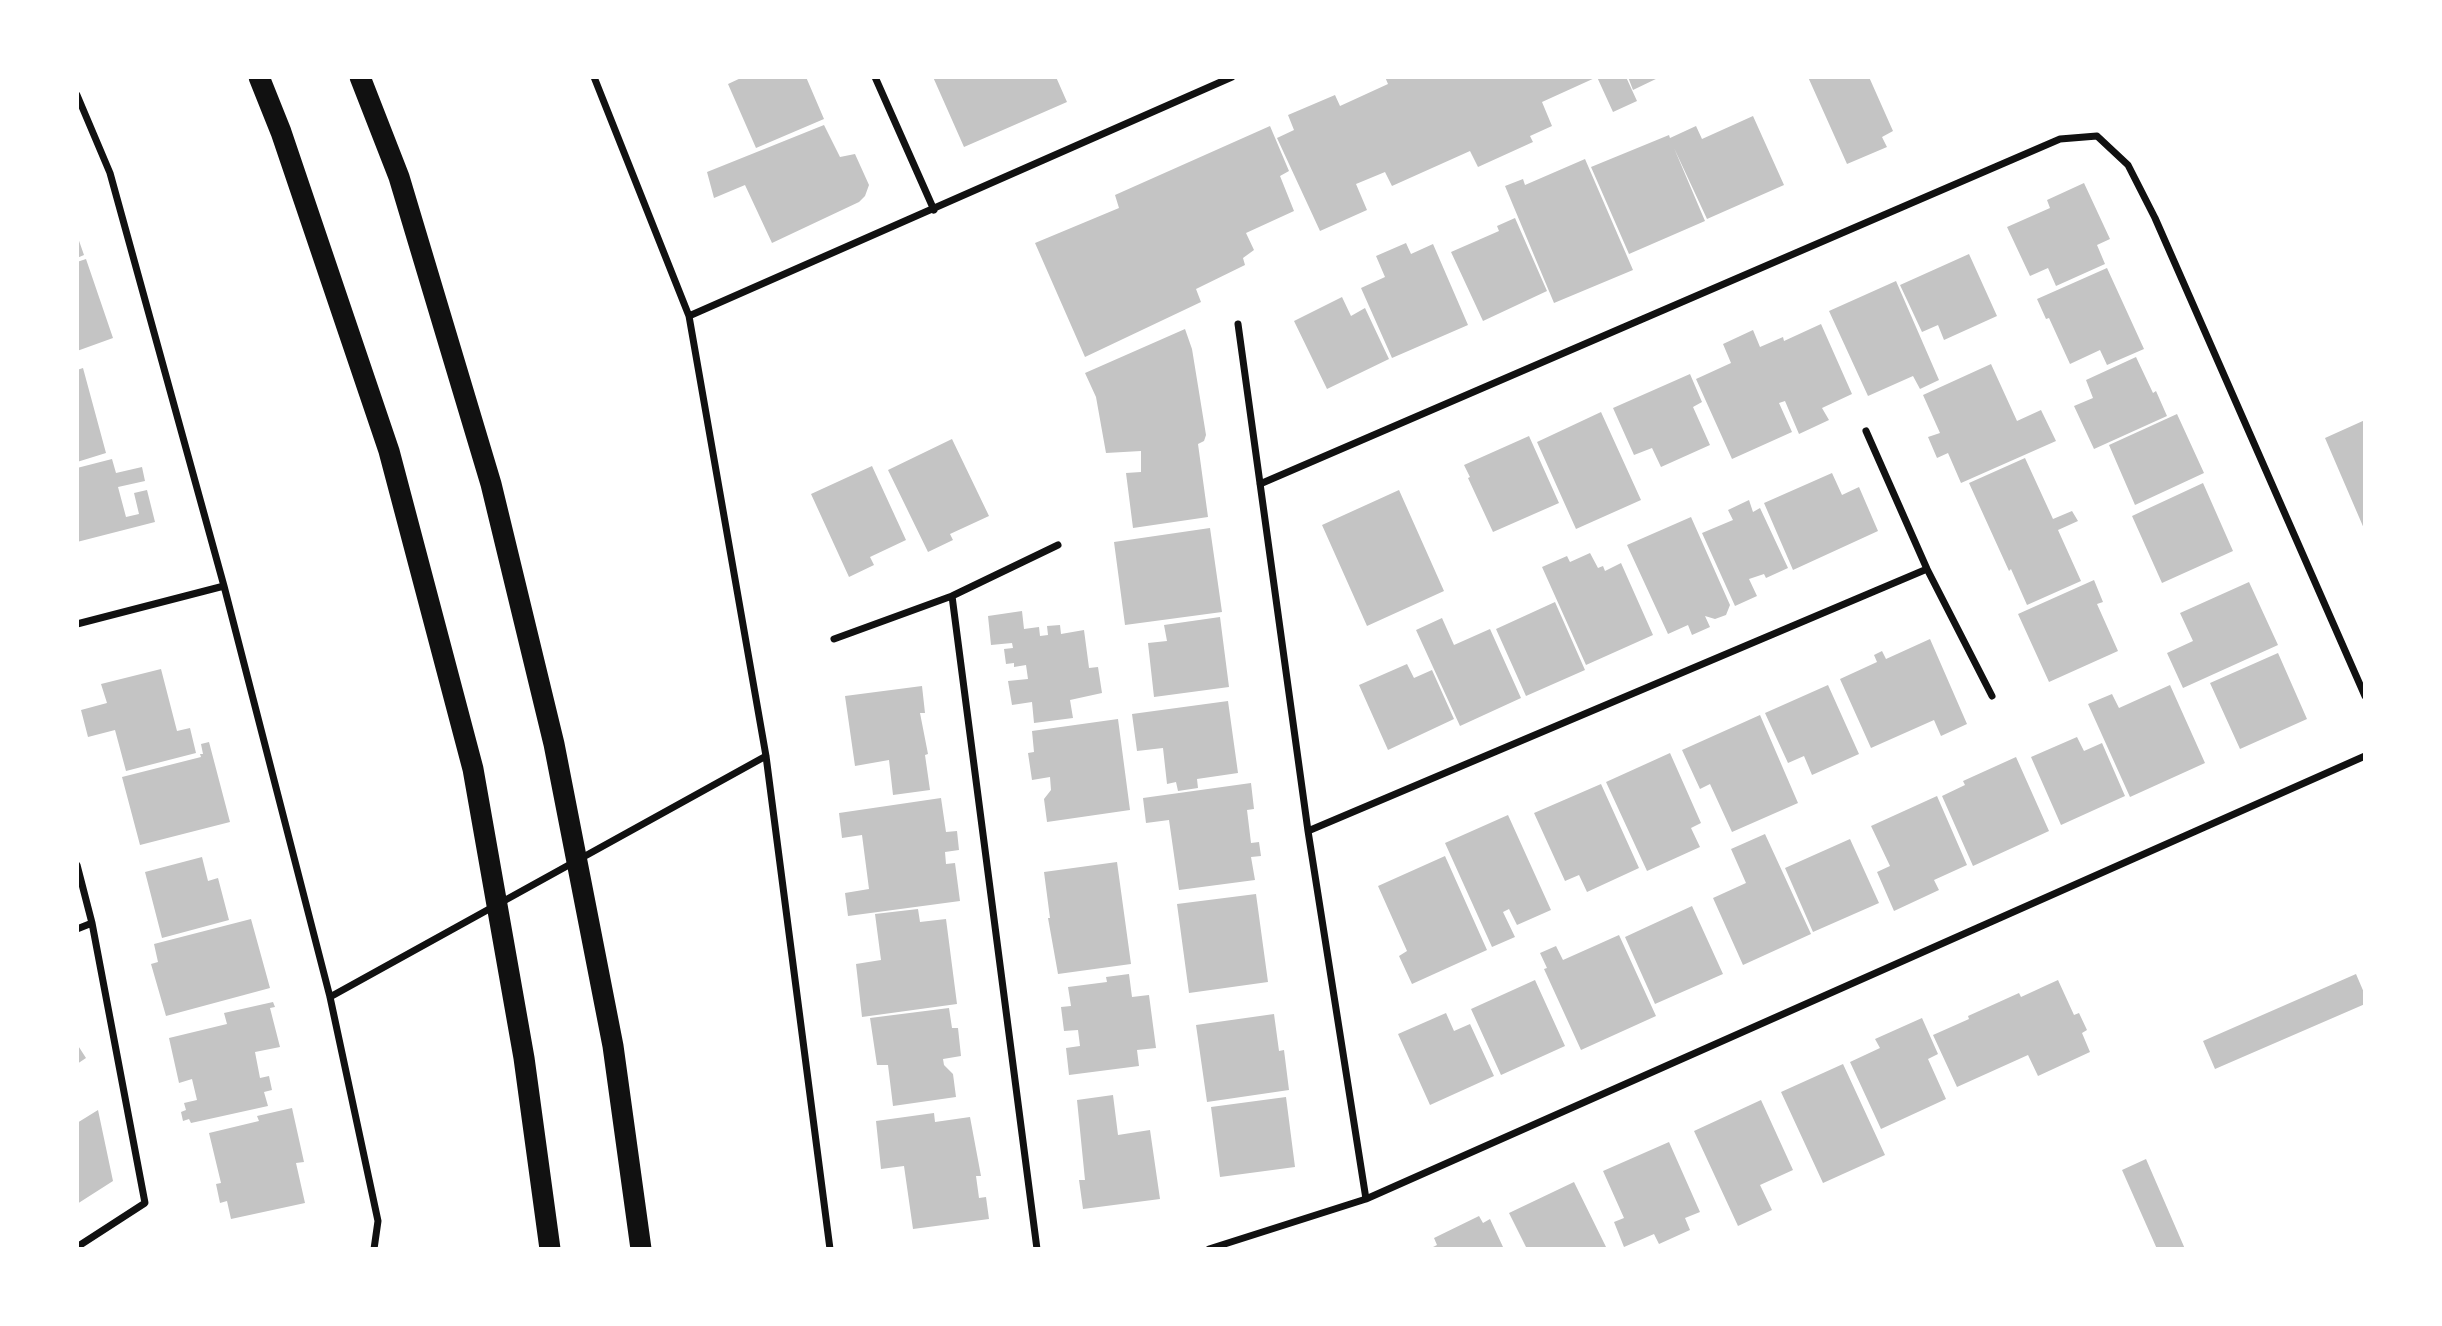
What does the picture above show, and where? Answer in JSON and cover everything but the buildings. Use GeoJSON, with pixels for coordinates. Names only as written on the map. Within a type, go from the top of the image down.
{"type":"FeatureCollection","features":[{"type":"Feature","properties":{"kind":"highway"},"geometry":{"type":"LineString","coordinates":[[259,77],[281,132],[389,451],[473,769],[524,1058],[550,1249]]}},
{"type":"Feature","properties":{"kind":"highway"},"geometry":{"type":"LineString","coordinates":[[360,77],[399,177],[491,484],[554,744],[613,1046],[641,1249]]}},
{"type":"Feature","properties":{"kind":"street"},"geometry":{"type":"LineString","coordinates":[[594,77],[689,316],[766,756],[830,1249]]}},
{"type":"Feature","properties":{"kind":"street"},"geometry":{"type":"LineString","coordinates":[[875,77],[934,210]]}},
{"type":"Feature","properties":{"kind":"street"},"geometry":{"type":"LineString","coordinates":[[689,316],[1231,77]]}},
{"type":"Feature","properties":{"kind":"street"},"geometry":{"type":"LineString","coordinates":[[77,95],[110,173],[224,586],[330,997],[378,1221],[373,1249]]}},
{"type":"Feature","properties":{"kind":"street"},"geometry":{"type":"LineString","coordinates":[[1260,484],[2060,139],[2097,136],[2128,165],[2155,218],[2365,696]]}},
{"type":"Feature","properties":{"kind":"street"},"geometry":{"type":"LineString","coordinates":[[1238,324],[1308,831],[1366,1199]]}},
{"type":"Feature","properties":{"kind":"street"},"geometry":{"type":"LineString","coordinates":[[1867,431],[1927,569],[1992,696]]}},
{"type":"Feature","properties":{"kind":"street"},"geometry":{"type":"LineString","coordinates":[[834,639],[951,596],[1058,545]]}},
{"type":"Feature","properties":{"kind":"street"},"geometry":{"type":"LineString","coordinates":[[1308,831],[1927,569]]}},
{"type":"Feature","properties":{"kind":"street"},"geometry":{"type":"LineString","coordinates":[[77,624],[224,586]]}},
{"type":"Feature","properties":{"kind":"street"},"geometry":{"type":"LineString","coordinates":[[951,596],[1037,1249]]}},
{"type":"Feature","properties":{"kind":"street"},"geometry":{"type":"LineString","coordinates":[[330,997],[766,756]]}},
{"type":"Feature","properties":{"kind":"street"},"geometry":{"type":"LineString","coordinates":[[1209,1249],[1366,1199],[2365,756]]}},
{"type":"Feature","properties":{"kind":"street"},"geometry":{"type":"LineString","coordinates":[[77,865],[92,923],[145,1203],[77,1247]]}},
{"type":"Feature","properties":{"kind":"street"},"geometry":{"type":"LineString","coordinates":[[77,929],[92,923]]}}]}
